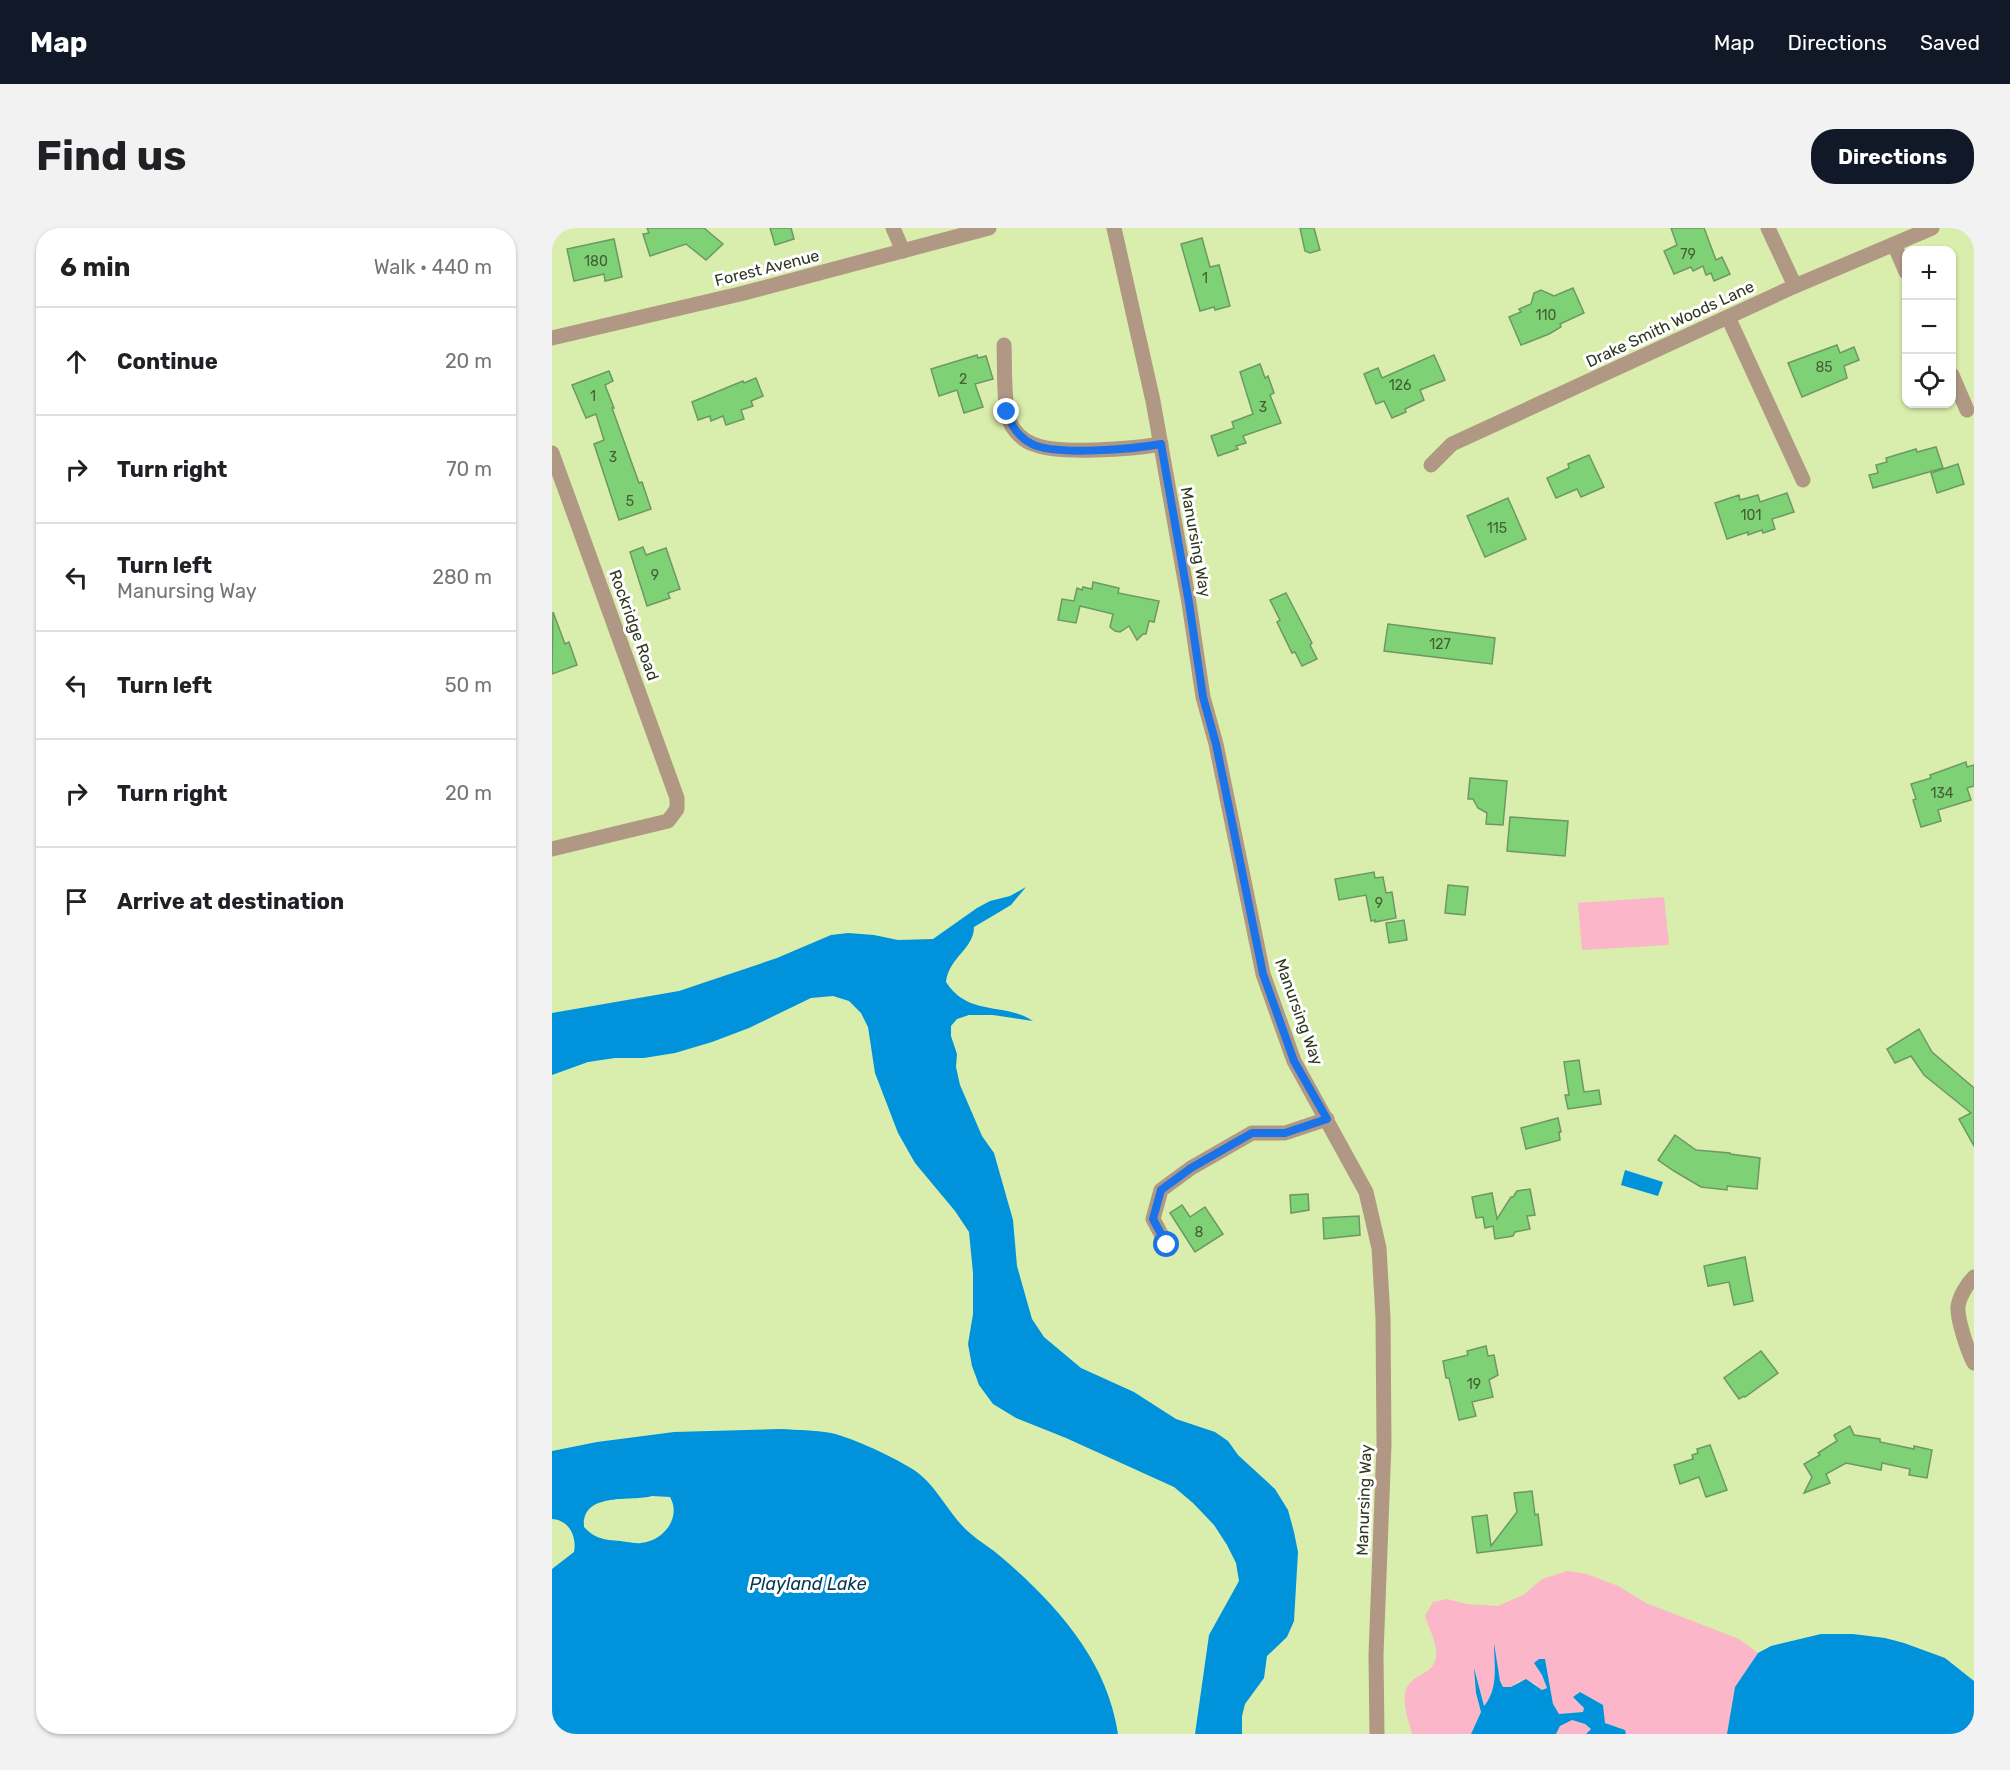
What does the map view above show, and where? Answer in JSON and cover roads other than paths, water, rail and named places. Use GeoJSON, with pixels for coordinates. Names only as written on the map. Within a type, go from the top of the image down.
{"type":"FeatureCollection","features":[{"type":"Feature","properties":{"kind":"street"},"geometry":{"type":"LineString","coordinates":[[893,228],[903,251]]}},
{"type":"Feature","properties":{"kind":"street","name":"Forest Avenue"},"geometry":{"type":"LineString","coordinates":[[552,338],[740,294],[989,228]]}},
{"type":"Feature","properties":{"kind":"street","name":"Manursing Way"},"geometry":{"type":"LineString","coordinates":[[1114,228],[1154,401],[1203,697],[1216,744],[1263,974],[1294,1061],[1366,1192],[1379,1248],[1383,1318],[1384,1444],[1376,1655],[1377,1734]]}},
{"type":"Feature","properties":{"kind":"street"},"geometry":{"type":"LineString","coordinates":[[1768,228],[1795,286]]}},
{"type":"Feature","properties":{"kind":"street","name":"Drake Smith Woods Lane"},"geometry":{"type":"LineString","coordinates":[[1431,465],[1452,444],[1795,286],[1932,228]]}},
{"type":"Feature","properties":{"kind":"street"},"geometry":{"type":"LineString","coordinates":[[1894,244],[1902,263]]}},
{"type":"Feature","properties":{"kind":"street"},"geometry":{"type":"LineString","coordinates":[[1728,317],[1803,480]]}},
{"type":"Feature","properties":{"kind":"street"},"geometry":{"type":"LineString","coordinates":[[1004,345],[1007,412],[1011,424],[1020,436],[1034,445],[1066,450],[1133,449],[1161,444]]}},
{"type":"Feature","properties":{"kind":"street"},"geometry":{"type":"LineString","coordinates":[[1956,384],[1967,410]]}},
{"type":"Feature","properties":{"kind":"street","name":"Rockridge Road"},"geometry":{"type":"LineString","coordinates":[[552,453],[677,798],[677,809],[668,821],[552,849]]}},
{"type":"Feature","properties":{"kind":"street"},"geometry":{"type":"LineString","coordinates":[[1167,1245],[1153,1219],[1161,1190],[1191,1168],[1252,1133],[1285,1133],[1327,1119]]}},
{"type":"Feature","properties":{"kind":"street"},"geometry":{"type":"LineString","coordinates":[[1974,1277],[1967,1284],[1958,1306],[1968,1351],[1974,1363]]}},
{"type":"Feature","properties":{"kind":"water"},"geometry":{"type":"Polygon","coordinates":[[[1026,887],[1011,905],[974,927],[970,941],[952,966],[946,982],[955,993],[976,1005],[1022,1015],[1033,1021],[993,1015],[969,1015],[957,1019],[951,1026],[951,1036],[957,1054],[956,1067],[960,1085],[982,1136],[994,1153],[1013,1220],[1017,1266],[1032,1319],[1044,1337],[1081,1368],[1134,1392],[1176,1419],[1215,1432],[1228,1441],[1238,1455],[1275,1489],[1288,1510],[1298,1552],[1294,1621],[1287,1637],[1267,1656],[1264,1678],[1245,1704],[1242,1734],[1195,1734],[1209,1635],[1239,1581],[1236,1563],[1227,1545],[1214,1525],[1174,1487],[1016,1418],[993,1404],[979,1385],[972,1366],[968,1344],[973,1314],[973,1273],[969,1232],[955,1211],[915,1163],[898,1133],[875,1073],[868,1027],[861,1013],[849,1001],[833,996],[811,998],[749,1028],[675,1053],[588,1062],[552,1075],[552,1013],[679,991],[777,958],[831,935],[848,933],[898,940],[933,939],[977,908],[990,901],[1010,896],[1026,887]]]}},
{"type":"Feature","properties":{"kind":"water"},"geometry":{"type":"Polygon","coordinates":[[[1625,1170],[1663,1182],[1658,1196],[1621,1185],[1625,1170]]]}},
{"type":"Feature","properties":{"kind":"water","name":"Playland Lake"},"geometry":{"type":"Polygon","coordinates":[[[781,1429],[831,1433],[873,1448],[914,1470],[930,1484],[963,1527],[1020,1574],[1059,1613],[1076,1634],[1103,1681],[1118,1734],[552,1734],[552,1569],[574,1552],[575,1546],[573,1535],[567,1526],[563,1522],[552,1519],[552,1451],[597,1442],[674,1432],[781,1429]],[[652,1496],[599,1503],[585,1516],[584,1527],[604,1539],[637,1543],[649,1541],[663,1533],[672,1520],[674,1513],[670,1497],[652,1496]]]}},
{"type":"Feature","properties":{"kind":"water"},"geometry":{"type":"Polygon","coordinates":[[[1821,1634],[1853,1634],[1885,1638],[1945,1658],[1974,1681],[1974,1734],[1727,1734],[1735,1687],[1758,1653],[1771,1646],[1821,1634]]]}},
{"type":"Feature","properties":{"kind":"water"},"geometry":{"type":"Polygon","coordinates":[[[1494,1643],[1503,1687],[1511,1687],[1526,1679],[1542,1690],[1547,1688],[1534,1663],[1539,1659],[1545,1659],[1553,1704],[1559,1714],[1583,1712],[1584,1708],[1573,1697],[1580,1692],[1603,1705],[1605,1723],[1625,1730],[1626,1734],[1586,1734],[1591,1729],[1585,1724],[1572,1720],[1560,1726],[1556,1734],[1471,1734],[1481,1712],[1476,1693],[1474,1668],[1484,1706],[1494,1684],[1494,1643]]]}}]}
